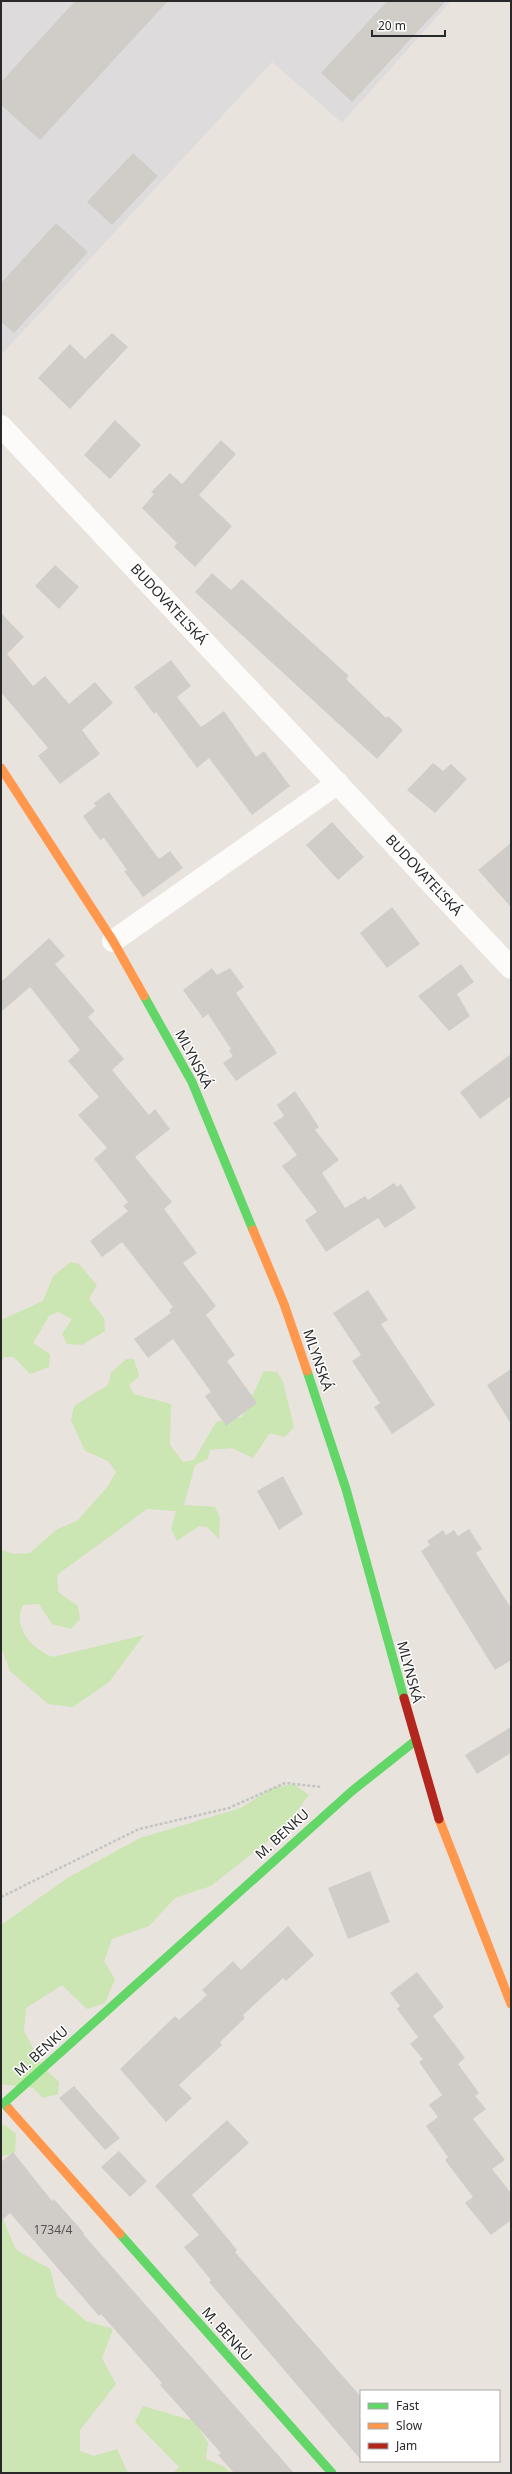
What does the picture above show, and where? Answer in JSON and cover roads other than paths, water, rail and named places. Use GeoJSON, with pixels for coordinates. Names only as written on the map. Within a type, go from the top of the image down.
{"type":"FeatureCollection","features":[{"type":"Feature","properties":{"kind":"street","name":"BUDOVATEĽSKÁ"},"geometry":{"type":"LineString","coordinates":[[1,426],[511,968]]}},
{"type":"Feature","properties":{"kind":"street","name":"MLYNSKÁ"},"geometry":{"type":"LineString","coordinates":[[1,768],[113,941],[192,1082],[284,1304],[346,1489],[415,1741],[435,1808],[511,2004]]}},
{"type":"Feature","properties":{"kind":"street"},"geometry":{"type":"LineString","coordinates":[[113,941],[338,783]]}},
{"type":"Feature","properties":{"kind":"street","name":"M. BENKU"},"geometry":{"type":"LineString","coordinates":[[332,2473],[4,2103],[352,1791],[415,1741]]}}]}
